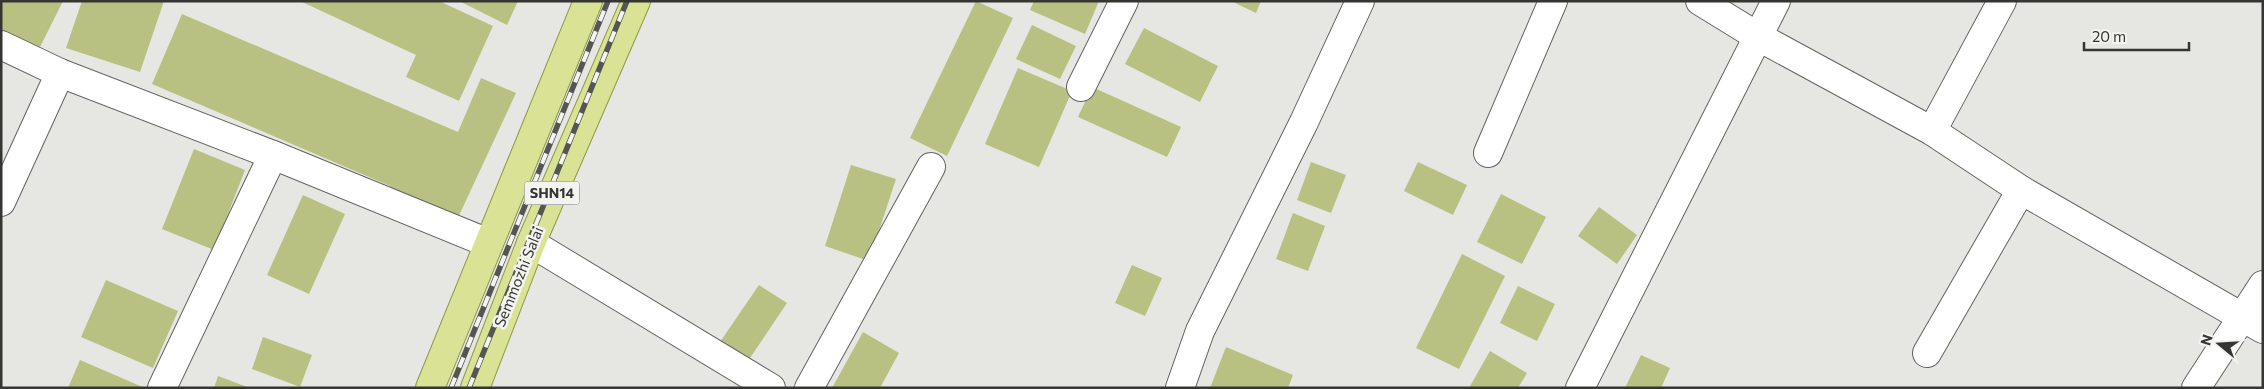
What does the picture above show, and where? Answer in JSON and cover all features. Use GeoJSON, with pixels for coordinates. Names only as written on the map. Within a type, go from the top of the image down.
{"type":"FeatureCollection","features":[{"type":"Feature","properties":{"kind":"main road","name":"SHN14"},"geometry":{"type":"LineString","coordinates":[[430,388],[588,1]]}},
{"type":"Feature","properties":{"kind":"main road","name":"Semmozhi Salai"},"geometry":{"type":"LineString","coordinates":[[475,388],[531,243],[636,1]]}},
{"type":"Feature","properties":{"kind":"street"},"geometry":{"type":"LineString","coordinates":[[1081,86],[1124,1]]}},
{"type":"Feature","properties":{"kind":"street"},"geometry":{"type":"LineString","coordinates":[[1180,388],[1200,331],[1304,122],[1360,1]]}},
{"type":"Feature","properties":{"kind":"street"},"geometry":{"type":"LineString","coordinates":[[1488,153],[1553,1]]}},
{"type":"Feature","properties":{"kind":"street"},"geometry":{"type":"LineString","coordinates":[[1700,1],[1758,36],[1932,131],[2021,190],[2252,323]]}},
{"type":"Feature","properties":{"kind":"street"},"geometry":{"type":"LineString","coordinates":[[1580,388],[1776,1]]}},
{"type":"Feature","properties":{"kind":"street"},"geometry":{"type":"LineString","coordinates":[[1932,131],[2002,1]]}},
{"type":"Feature","properties":{"kind":"street"},"geometry":{"type":"LineString","coordinates":[[1,45],[60,73],[273,155],[488,243]]}},
{"type":"Feature","properties":{"kind":"street"},"geometry":{"type":"LineString","coordinates":[[1,202],[60,73]]}},
{"type":"Feature","properties":{"kind":"street"},"geometry":{"type":"LineString","coordinates":[[162,388],[273,155]]}},
{"type":"Feature","properties":{"kind":"street"},"geometry":{"type":"LineString","coordinates":[[809,388],[931,166]]}},
{"type":"Feature","properties":{"kind":"street"},"geometry":{"type":"LineString","coordinates":[[1927,352],[2021,190]]}},
{"type":"Feature","properties":{"kind":"street"},"geometry":{"type":"LineString","coordinates":[[531,243],[771,388]]}},
{"type":"Feature","properties":{"kind":"street"},"geometry":{"type":"LineString","coordinates":[[2196,388],[2252,323],[2263,285]]}},
{"type":"Feature","properties":{"kind":"building"},"geometry":{"type":"Polygon","coordinates":[[[1,1],[63,1],[38,51],[1,32],[1,1]]]}},
{"type":"Feature","properties":{"kind":"building"},"geometry":{"type":"Polygon","coordinates":[[[82,1],[164,1],[140,72],[66,48],[82,1]]]}},
{"type":"Feature","properties":{"kind":"building"},"geometry":{"type":"Polygon","coordinates":[[[300,1],[439,1],[493,26],[459,101],[406,77],[416,55],[300,1]]]}},
{"type":"Feature","properties":{"kind":"building"},"geometry":{"type":"Polygon","coordinates":[[[459,1],[518,1],[507,25],[459,1]]]}},
{"type":"Feature","properties":{"kind":"building"},"geometry":{"type":"Polygon","coordinates":[[[976,1],[1013,18],[947,156],[910,138],[976,1]]]}},
{"type":"Feature","properties":{"kind":"building"},"geometry":{"type":"Polygon","coordinates":[[[1034,1],[1099,1],[1085,34],[1030,10],[1034,1]]]}},
{"type":"Feature","properties":{"kind":"building"},"geometry":{"type":"Polygon","coordinates":[[[1231,1],[1261,1],[1256,13],[1231,1]]]}},
{"type":"Feature","properties":{"kind":"building"},"geometry":{"type":"Polygon","coordinates":[[[182,14],[458,132],[481,78],[516,93],[456,222],[387,194],[390,186],[152,84],[182,14]]]}},
{"type":"Feature","properties":{"kind":"building"},"geometry":{"type":"Polygon","coordinates":[[[1032,25],[1076,46],[1060,79],[1016,59],[1032,25]]]}},
{"type":"Feature","properties":{"kind":"building"},"geometry":{"type":"Polygon","coordinates":[[[1144,28],[1218,66],[1200,102],[1125,64],[1144,28]]]}},
{"type":"Feature","properties":{"kind":"building"},"geometry":{"type":"Polygon","coordinates":[[[1018,68],[1072,91],[1039,167],[985,144],[1018,68]]]}},
{"type":"Feature","properties":{"kind":"building"},"geometry":{"type":"Polygon","coordinates":[[[1092,87],[1181,127],[1167,157],[1078,117],[1092,87]]]}},
{"type":"Feature","properties":{"kind":"building"},"geometry":{"type":"Polygon","coordinates":[[[194,149],[245,170],[214,250],[162,229],[194,149]]]}},
{"type":"Feature","properties":{"kind":"building"},"geometry":{"type":"Polygon","coordinates":[[[1311,162],[1346,175],[1331,213],[1297,200],[1311,162]]]}},
{"type":"Feature","properties":{"kind":"building"},"geometry":{"type":"Polygon","coordinates":[[[1418,162],[1467,185],[1453,215],[1404,191],[1418,162]]]}},
{"type":"Feature","properties":{"kind":"building"},"geometry":{"type":"Polygon","coordinates":[[[851,165],[896,179],[869,261],[825,246],[851,165]]]}},
{"type":"Feature","properties":{"kind":"building"},"geometry":{"type":"Polygon","coordinates":[[[1501,194],[1546,217],[1522,264],[1477,242],[1501,194]]]}},
{"type":"Feature","properties":{"kind":"building"},"geometry":{"type":"Polygon","coordinates":[[[303,195],[345,214],[309,294],[267,275],[303,195]]]}},
{"type":"Feature","properties":{"kind":"building"},"geometry":{"type":"Polygon","coordinates":[[[1599,207],[1637,235],[1617,264],[1578,236],[1599,207]]]}},
{"type":"Feature","properties":{"kind":"building"},"geometry":{"type":"Polygon","coordinates":[[[1293,213],[1325,226],[1308,271],[1276,259],[1293,213]]]}},
{"type":"Feature","properties":{"kind":"building"},"geometry":{"type":"Polygon","coordinates":[[[1462,254],[1505,276],[1459,369],[1416,348],[1462,254]]]}},
{"type":"Feature","properties":{"kind":"building"},"geometry":{"type":"Polygon","coordinates":[[[1132,265],[1162,278],[1145,316],[1115,303],[1132,265]]]}},
{"type":"Feature","properties":{"kind":"building"},"geometry":{"type":"Polygon","coordinates":[[[106,280],[178,311],[153,368],[81,337],[106,280]]]}},
{"type":"Feature","properties":{"kind":"building"},"geometry":{"type":"Polygon","coordinates":[[[759,285],[787,303],[748,361],[720,342],[759,285]]]}},
{"type":"Feature","properties":{"kind":"building"},"geometry":{"type":"Polygon","coordinates":[[[1518,286],[1555,304],[1537,341],[1500,323],[1518,286]]]}},
{"type":"Feature","properties":{"kind":"building"},"geometry":{"type":"Polygon","coordinates":[[[863,332],[899,353],[880,388],[832,388],[863,332]]]}},
{"type":"Feature","properties":{"kind":"building"},"geometry":{"type":"Polygon","coordinates":[[[263,337],[312,355],[300,387],[252,369],[263,337]]]}},
{"type":"Feature","properties":{"kind":"building"},"geometry":{"type":"Polygon","coordinates":[[[1226,347],[1293,375],[1288,388],[1210,388],[1226,347]]]}},
{"type":"Feature","properties":{"kind":"building"},"geometry":{"type":"Polygon","coordinates":[[[1490,351],[1527,373],[1518,388],[1469,388],[1490,351]]]}},
{"type":"Feature","properties":{"kind":"building"},"geometry":{"type":"Polygon","coordinates":[[[1641,355],[1670,368],[1661,388],[1625,388],[1641,355]]]}},
{"type":"Feature","properties":{"kind":"building"},"geometry":{"type":"Polygon","coordinates":[[[80,360],[145,388],[68,388],[80,360]]]}},
{"type":"Feature","properties":{"kind":"building"},"geometry":{"type":"Polygon","coordinates":[[[218,376],[250,388],[214,388],[218,376]]]}},
{"type":"Feature","properties":{"kind":"railway"},"geometry":{"type":"LineString","coordinates":[[451,388],[608,1]]}},
{"type":"Feature","properties":{"kind":"railway"},"geometry":{"type":"LineString","coordinates":[[469,388],[627,1]]}}]}
